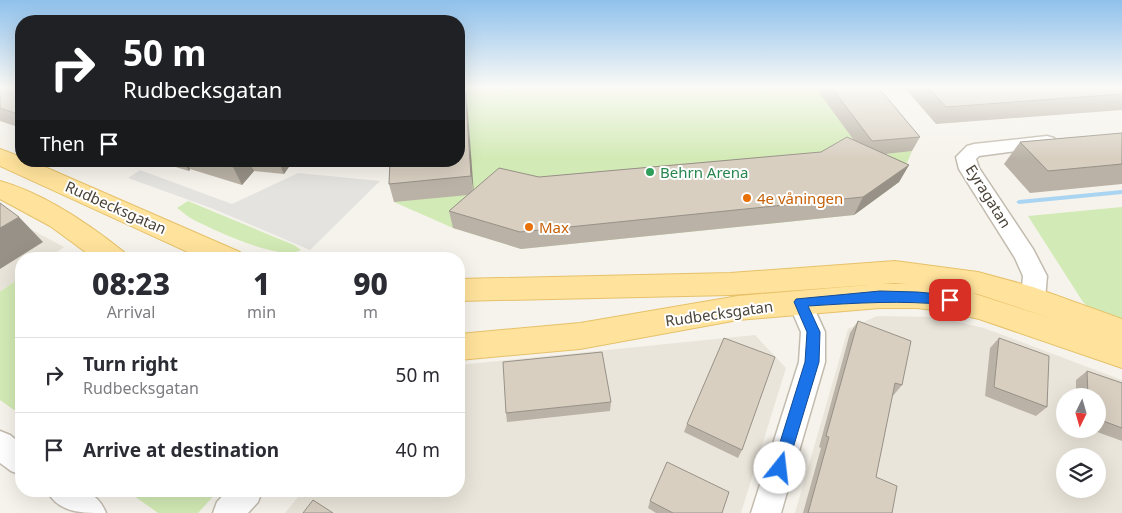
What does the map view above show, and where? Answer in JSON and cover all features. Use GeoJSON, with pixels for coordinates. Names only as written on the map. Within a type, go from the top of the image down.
{"type":"FeatureCollection","features":[{"type":"Feature","properties":{"kind":"main road","name":"Rudbecksgatan"},"geometry":{"type":"LineString","coordinates":[[0,157],[15,164]]}},
{"type":"Feature","properties":{"kind":"main road","name":"Rudbecksgatan"},"geometry":{"type":"LineString","coordinates":[[23,167],[214,252]]}},
{"type":"Feature","properties":{"kind":"main road"},"geometry":{"type":"LineString","coordinates":[[0,189],[65,222],[106,252]]}},
{"type":"Feature","properties":{"kind":"main road","name":"Rudbecksgatan"},"geometry":{"type":"LineString","coordinates":[[465,290],[730,284],[896,272],[978,283],[1033,299],[1122,332]]}},
{"type":"Feature","properties":{"kind":"main road","name":"Rudbecksgatan"},"geometry":{"type":"LineString","coordinates":[[465,346],[580,336],[738,308],[880,296],[917,296],[950,300],[980,307],[1122,355]]}},
{"type":"Feature","properties":{"kind":"street","name":"Eyragatan"},"geometry":{"type":"LineString","coordinates":[[1033,299],[1035,276],[1025,255],[969,169],[966,157],[974,150],[993,146],[1062,141]]}},
{"type":"Feature","properties":{"kind":"street"},"geometry":{"type":"LineString","coordinates":[[766,513],[812,362],[814,332],[800,302]]}},
{"type":"Feature","properties":{"kind":"street"},"geometry":{"type":"LineString","coordinates":[[0,445],[15,456]]}},
{"type":"Feature","properties":{"kind":"street"},"geometry":{"type":"LineString","coordinates":[[70,497],[91,513]]}},
{"type":"Feature","properties":{"kind":"street"},"geometry":{"type":"LineString","coordinates":[[228,513],[242,497]]}},
{"type":"Feature","properties":{"kind":"shaded area"},"geometry":{"type":"Polygon","coordinates":[[[140,170],[232,204],[298,173],[380,181],[310,250],[211,208],[128,178],[140,170]]]}},
{"type":"Feature","properties":{"kind":"shaded area"},"geometry":{"type":"Polygon","coordinates":[[[0,213],[64,247],[57,252],[15,252],[15,281],[0,292],[0,213]]]}},
{"type":"Feature","properties":{"kind":"shaded area"},"geometry":{"type":"Polygon","coordinates":[[[877,316],[937,317],[984,328],[1122,380],[1122,513],[795,513],[848,329],[877,316]]]}},
{"type":"Feature","properties":{"kind":"shaded area"},"geometry":{"type":"Polygon","coordinates":[[[755,335],[786,368],[741,513],[285,513],[298,497],[465,497],[465,364],[755,335]]]}},
{"type":"Feature","properties":{"kind":"green space","name":"Behrn Arena"},"geometry":{"type":"Polygon","coordinates":[[[465,111],[880,111],[912,151],[899,182],[854,215],[521,249],[453,228],[394,202],[396,167],[465,167],[465,111]]]}},
{"type":"Feature","properties":{"kind":"green space"},"geometry":{"type":"Polygon","coordinates":[[[188,201],[294,245],[301,250],[279,252],[248,243],[216,231],[192,219],[177,208],[188,201]]]}},
{"type":"Feature","properties":{"kind":"green space"},"geometry":{"type":"Polygon","coordinates":[[[1122,207],[1122,324],[1096,315],[1083,302],[1028,216],[1122,207]]]}},
{"type":"Feature","properties":{"kind":"green space"},"geometry":{"type":"Polygon","coordinates":[[[15,281],[15,411],[0,400],[0,292],[15,281]]]}},
{"type":"Feature","properties":{"kind":"green space"},"geometry":{"type":"Polygon","coordinates":[[[135,497],[213,497],[198,513],[158,513],[135,497]]]}},
{"type":"Feature","properties":{"kind":"building"},"geometry":{"type":"Polygon","coordinates":[[[465,111],[467,111],[471,176],[389,184],[390,167],[465,167],[465,111]]]}},
{"type":"Feature","properties":{"kind":"building"},"geometry":{"type":"Polygon","coordinates":[[[849,111],[898,111],[920,137],[872,141],[849,111]]]}},
{"type":"Feature","properties":{"kind":"building"},"geometry":{"type":"Polygon","coordinates":[[[1122,133],[1122,164],[1048,171],[1020,142],[1122,133]]]}},
{"type":"Feature","properties":{"kind":"building","name":"Behrn Arena"},"geometry":{"type":"Polygon","coordinates":[[[847,137],[909,165],[863,197],[520,232],[449,211],[499,168],[539,177],[821,152],[847,137]]]}},
{"type":"Feature","properties":{"kind":"building"},"geometry":{"type":"Polygon","coordinates":[[[0,203],[19,217],[0,228],[0,203]]]}},
{"type":"Feature","properties":{"kind":"building"},"geometry":{"type":"Polygon","coordinates":[[[858,321],[911,341],[902,385],[895,383],[876,477],[897,486],[892,513],[808,513],[829,437],[826,436],[858,321]]]}},
{"type":"Feature","properties":{"kind":"building"},"geometry":{"type":"Polygon","coordinates":[[[724,338],[775,357],[742,450],[687,424],[724,338]]]}},
{"type":"Feature","properties":{"kind":"building"},"geometry":{"type":"Polygon","coordinates":[[[999,338],[1049,356],[1047,407],[994,387],[999,338]]]}},
{"type":"Feature","properties":{"kind":"building"},"geometry":{"type":"Polygon","coordinates":[[[602,352],[611,402],[506,413],[503,362],[602,352]]]}},
{"type":"Feature","properties":{"kind":"building"},"geometry":{"type":"Polygon","coordinates":[[[1087,371],[1122,383],[1122,428],[1106,422],[1106,388],[1088,388],[1087,371]]]}},
{"type":"Feature","properties":{"kind":"building"},"geometry":{"type":"Polygon","coordinates":[[[667,462],[729,492],[722,513],[673,513],[650,501],[667,462]]]}},
{"type":"Feature","properties":{"kind":"building"},"geometry":{"type":"Polygon","coordinates":[[[313,500],[333,513],[303,513],[313,500]]]}},
{"type":"Feature","properties":{"kind":"waterway"},"geometry":{"type":"LineString","coordinates":[[1019,202],[1122,192]]}},
{"type":"Feature","properties":{"kind":"place","name":"Behrn Arena"},"geometry":{"type":"Point","coordinates":[650,172]}},
{"type":"Feature","properties":{"kind":"place","name":"4e våningen"},"geometry":{"type":"Point","coordinates":[747,198]}},
{"type":"Feature","properties":{"kind":"place","name":"Max"},"geometry":{"type":"Point","coordinates":[529,227]}},
{"type":"Feature","properties":{"kind":"route"},"geometry":{"type":"LineString","coordinates":[[780,468],[812,362],[814,332],[800,302],[880,296],[917,296],[950,300]]}}]}
